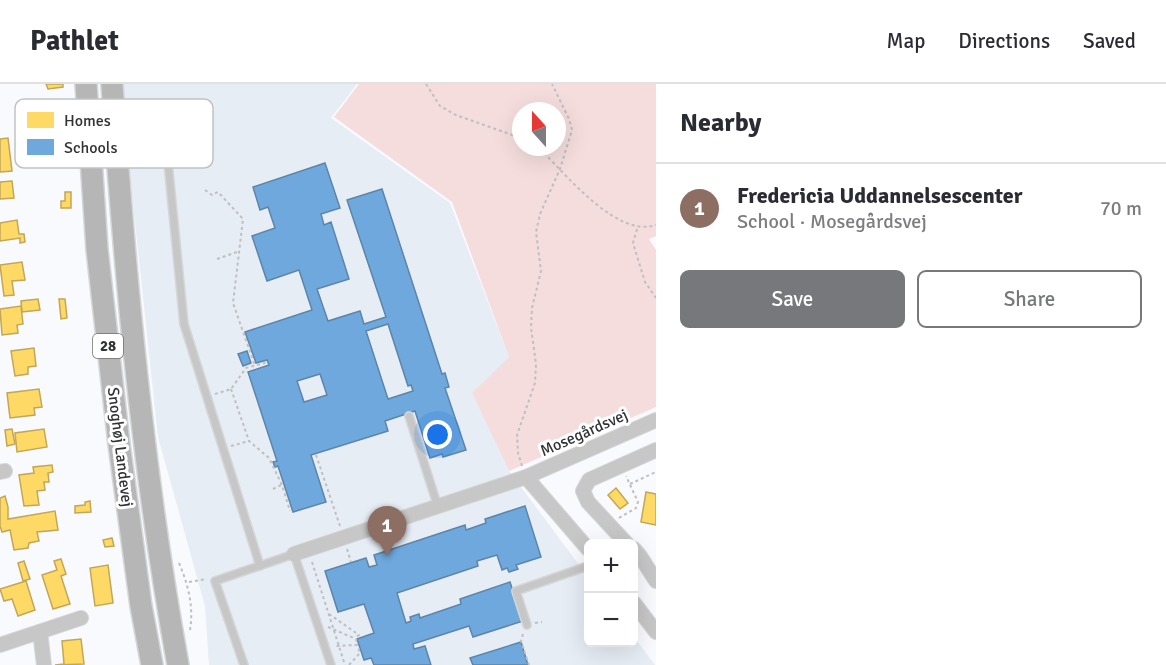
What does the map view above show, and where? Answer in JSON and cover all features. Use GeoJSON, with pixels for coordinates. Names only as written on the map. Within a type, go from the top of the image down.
{"type":"FeatureCollection","features":[{"type":"Feature","properties":{"kind":"main road","name":"Snoghøj Landevej"},"geometry":{"type":"LineString","coordinates":[[86,84],[87,99]]}},
{"type":"Feature","properties":{"kind":"main road","name":"Snoghøj Landevej"},"geometry":{"type":"LineString","coordinates":[[112,84],[113,99]]}},
{"type":"Feature","properties":{"kind":"main road","name":"Snoghøj Landevej"},"geometry":{"type":"LineString","coordinates":[[92,168],[97,249],[119,444],[141,606],[152,665]]}},
{"type":"Feature","properties":{"kind":"main road","name":"Snoghøj Landevej"},"geometry":{"type":"LineString","coordinates":[[118,168],[123,242],[145,439],[169,619],[178,665]]}},
{"type":"Feature","properties":{"kind":"main road"},"geometry":{"type":"LineString","coordinates":[[141,606],[159,641],[163,665]]}},
{"type":"Feature","properties":{"kind":"street","name":"Mosegårdsvej"},"geometry":{"type":"LineString","coordinates":[[294,554],[526,477],[656,420]]}},
{"type":"Feature","properties":{"kind":"street"},"geometry":{"type":"LineString","coordinates":[[623,539],[588,502],[583,490],[590,480],[656,450]]}},
{"type":"Feature","properties":{"kind":"street"},"geometry":{"type":"LineString","coordinates":[[526,477],[584,544]]}},
{"type":"Feature","properties":{"kind":"street"},"geometry":{"type":"LineString","coordinates":[[638,554],[656,581]]}},
{"type":"Feature","properties":{"kind":"street"},"geometry":{"type":"LineString","coordinates":[[638,609],[656,632]]}},
{"type":"Feature","properties":{"kind":"street"},"geometry":{"type":"LineString","coordinates":[[0,645],[81,618]]}},
{"type":"Feature","properties":{"kind":"street"},"geometry":{"type":"LineString","coordinates":[[40,632],[44,665]]}},
{"type":"Feature","properties":{"kind":"lane"},"geometry":{"type":"LineString","coordinates":[[169,168],[184,324],[260,566]]}},
{"type":"Feature","properties":{"kind":"lane"},"geometry":{"type":"LineString","coordinates":[[409,416],[438,507]]}},
{"type":"Feature","properties":{"kind":"lane"},"geometry":{"type":"LineString","coordinates":[[244,665],[215,581],[294,554],[331,665]]}},
{"type":"Feature","properties":{"kind":"lane"},"geometry":{"type":"LineString","coordinates":[[527,625],[516,591],[584,567]]}},
{"type":"Feature","properties":{"kind":"path"},"geometry":{"type":"LineString","coordinates":[[426,84],[440,106],[456,116],[512,135]]}},
{"type":"Feature","properties":{"kind":"path"},"geometry":{"type":"LineString","coordinates":[[526,477],[518,453],[517,435],[535,383],[532,308],[541,271],[536,232],[540,214],[560,169],[572,130],[552,84]]}},
{"type":"Feature","properties":{"kind":"path"},"geometry":{"type":"LineString","coordinates":[[547,156],[602,209],[624,223],[637,228],[649,228],[656,225]]}},
{"type":"Feature","properties":{"kind":"path"},"geometry":{"type":"LineString","coordinates":[[206,190],[212,195],[218,192],[243,219],[233,303],[255,366]]}},
{"type":"Feature","properties":{"kind":"path"},"geometry":{"type":"LineString","coordinates":[[637,228],[633,243],[645,282],[656,298]]}},
{"type":"Feature","properties":{"kind":"path"},"geometry":{"type":"LineString","coordinates":[[217,259],[238,252]]}},
{"type":"Feature","properties":{"kind":"path"},"geometry":{"type":"LineString","coordinates":[[207,396],[231,389],[246,368],[268,362]]}},
{"type":"Feature","properties":{"kind":"path"},"geometry":{"type":"LineString","coordinates":[[231,389],[249,441],[274,465],[290,511]]}},
{"type":"Feature","properties":{"kind":"path"},"geometry":{"type":"LineString","coordinates":[[224,449],[249,441]]}},
{"type":"Feature","properties":{"kind":"path"},"geometry":{"type":"LineString","coordinates":[[316,455],[351,562]]}},
{"type":"Feature","properties":{"kind":"path"},"geometry":{"type":"LineString","coordinates":[[611,526],[624,514],[636,508],[638,502],[622,466]]}},
{"type":"Feature","properties":{"kind":"path"},"geometry":{"type":"LineString","coordinates":[[630,484],[656,472]]}},
{"type":"Feature","properties":{"kind":"path"},"geometry":{"type":"LineString","coordinates":[[273,489],[282,485]]}},
{"type":"Feature","properties":{"kind":"path"},"geometry":{"type":"LineString","coordinates":[[308,550],[345,665]]}},
{"type":"Feature","properties":{"kind":"path"},"geometry":{"type":"LineString","coordinates":[[188,582],[203,579],[215,581]]}},
{"type":"Feature","properties":{"kind":"path"},"geometry":{"type":"LineString","coordinates":[[311,604],[358,635],[356,639],[360,653],[349,665]]}},
{"type":"Feature","properties":{"kind":"path"},"geometry":{"type":"LineString","coordinates":[[318,625],[356,639]]}},
{"type":"Feature","properties":{"kind":"path"},"geometry":{"type":"LineString","coordinates":[[527,625],[520,641],[529,665]]}},
{"type":"Feature","properties":{"kind":"path"},"geometry":{"type":"LineString","coordinates":[[325,646],[357,645]]}},
{"type":"Feature","properties":{"kind":"shaded area"},"geometry":{"type":"Polygon","coordinates":[[[122,84],[357,84],[331,118],[450,203],[509,357],[473,394],[509,471],[584,572],[584,647],[638,647],[638,642],[655,665],[209,665],[205,606],[158,437],[129,168],[213,168],[213,99],[123,99],[122,84]]]}},
{"type":"Feature","properties":{"kind":"shaded area"},"geometry":{"type":"Polygon","coordinates":[[[359,84],[656,84],[656,236],[649,239],[656,250],[656,407],[509,471],[472,393],[509,357],[452,202],[334,117],[359,84]]]}},
{"type":"Feature","properties":{"kind":"building: Homes"},"geometry":{"type":"Polygon","coordinates":[[[46,84],[63,84],[63,87],[48,89],[46,84]]]}},
{"type":"Feature","properties":{"kind":"building: Homes"},"geometry":{"type":"Polygon","coordinates":[[[8,138],[12,171],[0,172],[0,139],[8,138]]]}},
{"type":"Feature","properties":{"kind":"building: Homes"},"geometry":{"type":"Polygon","coordinates":[[[12,181],[14,198],[0,199],[0,182],[12,181]]]}},
{"type":"Feature","properties":{"kind":"building: Homes"},"geometry":{"type":"Polygon","coordinates":[[[65,192],[71,192],[71,208],[61,208],[61,201],[65,201],[65,192]]]}},
{"type":"Feature","properties":{"kind":"building: Homes"},"geometry":{"type":"Polygon","coordinates":[[[17,220],[19,234],[24,234],[25,242],[20,243],[20,238],[0,241],[0,223],[17,220]]]}},
{"type":"Feature","properties":{"kind":"building: Homes"},"geometry":{"type":"Polygon","coordinates":[[[22,262],[25,280],[12,281],[14,295],[4,296],[0,265],[22,262]]]}},
{"type":"Feature","properties":{"kind":"building: Homes"},"geometry":{"type":"Polygon","coordinates":[[[38,299],[40,310],[22,312],[21,301],[38,299]]]}},
{"type":"Feature","properties":{"kind":"building: Homes"},"geometry":{"type":"Polygon","coordinates":[[[59,299],[65,299],[67,318],[61,319],[59,299]]]}},
{"type":"Feature","properties":{"kind":"building: Homes"},"geometry":{"type":"Polygon","coordinates":[[[21,306],[23,324],[17,325],[18,333],[2,335],[0,309],[21,306]]]}},
{"type":"Feature","properties":{"kind":"building: Homes"},"geometry":{"type":"Polygon","coordinates":[[[34,348],[36,366],[28,367],[28,374],[15,376],[11,351],[34,348]]]}},
{"type":"Feature","properties":{"kind":"building: Homes"},"geometry":{"type":"Polygon","coordinates":[[[39,389],[42,407],[34,408],[35,415],[10,418],[7,393],[39,389]]]}},
{"type":"Feature","properties":{"kind":"building: Homes"},"geometry":{"type":"Polygon","coordinates":[[[12,429],[15,444],[7,446],[5,430],[12,429]]]}},
{"type":"Feature","properties":{"kind":"building: Homes"},"geometry":{"type":"Polygon","coordinates":[[[44,429],[47,447],[17,452],[15,433],[44,429]]]}},
{"type":"Feature","properties":{"kind":"building: Homes"},"geometry":{"type":"Polygon","coordinates":[[[52,465],[53,472],[48,473],[49,482],[44,482],[45,490],[37,491],[39,505],[24,506],[19,475],[34,473],[33,467],[52,465]]]}},
{"type":"Feature","properties":{"kind":"building: Homes"},"geometry":{"type":"Polygon","coordinates":[[[616,488],[628,503],[620,509],[608,495],[616,488]]]}},
{"type":"Feature","properties":{"kind":"building: Homes"},"geometry":{"type":"Polygon","coordinates":[[[646,492],[656,494],[656,525],[641,522],[646,492]]]}},
{"type":"Feature","properties":{"kind":"building: Homes"},"geometry":{"type":"Polygon","coordinates":[[[5,496],[8,519],[55,511],[58,530],[37,532],[39,541],[29,543],[28,548],[14,550],[10,530],[2,532],[0,526],[0,498],[5,496]]]}},
{"type":"Feature","properties":{"kind":"building: Homes"},"geometry":{"type":"Polygon","coordinates":[[[90,501],[91,512],[75,513],[75,506],[85,505],[85,502],[90,501]]]}},
{"type":"Feature","properties":{"kind":"building: Homes"},"geometry":{"type":"Polygon","coordinates":[[[112,538],[114,546],[105,547],[103,540],[112,538]]]}},
{"type":"Feature","properties":{"kind":"building: Homes"},"geometry":{"type":"Polygon","coordinates":[[[61,559],[66,574],[61,576],[70,604],[53,609],[42,575],[57,570],[54,561],[61,559]]]}},
{"type":"Feature","properties":{"kind":"building: Homes"},"geometry":{"type":"Polygon","coordinates":[[[24,561],[30,579],[23,581],[18,563],[24,561]]]}},
{"type":"Feature","properties":{"kind":"building: Homes"},"geometry":{"type":"Polygon","coordinates":[[[108,565],[113,603],[95,606],[90,568],[108,565]]]}},
{"type":"Feature","properties":{"kind":"building: Homes"},"geometry":{"type":"Polygon","coordinates":[[[26,581],[35,610],[18,616],[12,599],[4,601],[0,589],[26,581]]]}},
{"type":"Feature","properties":{"kind":"building: Homes"},"geometry":{"type":"Polygon","coordinates":[[[81,639],[84,664],[55,665],[64,664],[62,641],[81,639]]]}},
{"type":"Feature","properties":{"kind":"building: Schools"},"geometry":{"type":"Polygon","coordinates":[[[325,163],[340,208],[321,214],[324,225],[331,222],[349,279],[317,289],[328,321],[360,311],[364,324],[386,317],[347,200],[382,189],[442,374],[445,373],[449,387],[445,388],[466,450],[443,457],[442,454],[430,458],[415,411],[385,421],[388,431],[311,455],[326,502],[293,512],[278,466],[275,467],[273,462],[277,461],[248,372],[269,365],[267,360],[256,363],[245,332],[312,310],[299,270],[267,281],[252,236],[275,228],[268,207],[260,210],[253,187],[325,163]],[[388,324],[366,331],[388,399],[413,391],[411,385],[408,386],[388,324]],[[320,374],[297,381],[304,402],[327,395],[320,374]]]}},
{"type":"Feature","properties":{"kind":"building: Schools"},"geometry":{"type":"Polygon","coordinates":[[[247,351],[251,363],[243,366],[238,354],[247,351]]]}},
{"type":"Feature","properties":{"kind":"building: Schools"},"geometry":{"type":"Polygon","coordinates":[[[525,506],[541,557],[516,565],[518,569],[509,572],[507,568],[502,570],[497,555],[477,561],[478,566],[397,593],[406,623],[411,621],[410,617],[419,614],[420,618],[461,604],[460,599],[510,582],[523,621],[473,637],[469,626],[413,644],[414,649],[425,646],[431,665],[374,665],[371,658],[364,660],[357,639],[374,633],[364,604],[338,612],[325,571],[366,558],[369,567],[377,565],[374,555],[465,525],[466,530],[486,523],[485,519],[525,506]]]}},
{"type":"Feature","properties":{"kind":"building: Schools"},"geometry":{"type":"Polygon","coordinates":[[[521,642],[528,665],[473,665],[470,658],[521,642]]]}},
{"type":"Feature","properties":{"kind":"place","name":"Fredericia Uddannelsescenter"},"geometry":{"type":"Point","coordinates":[387,556]}}]}
